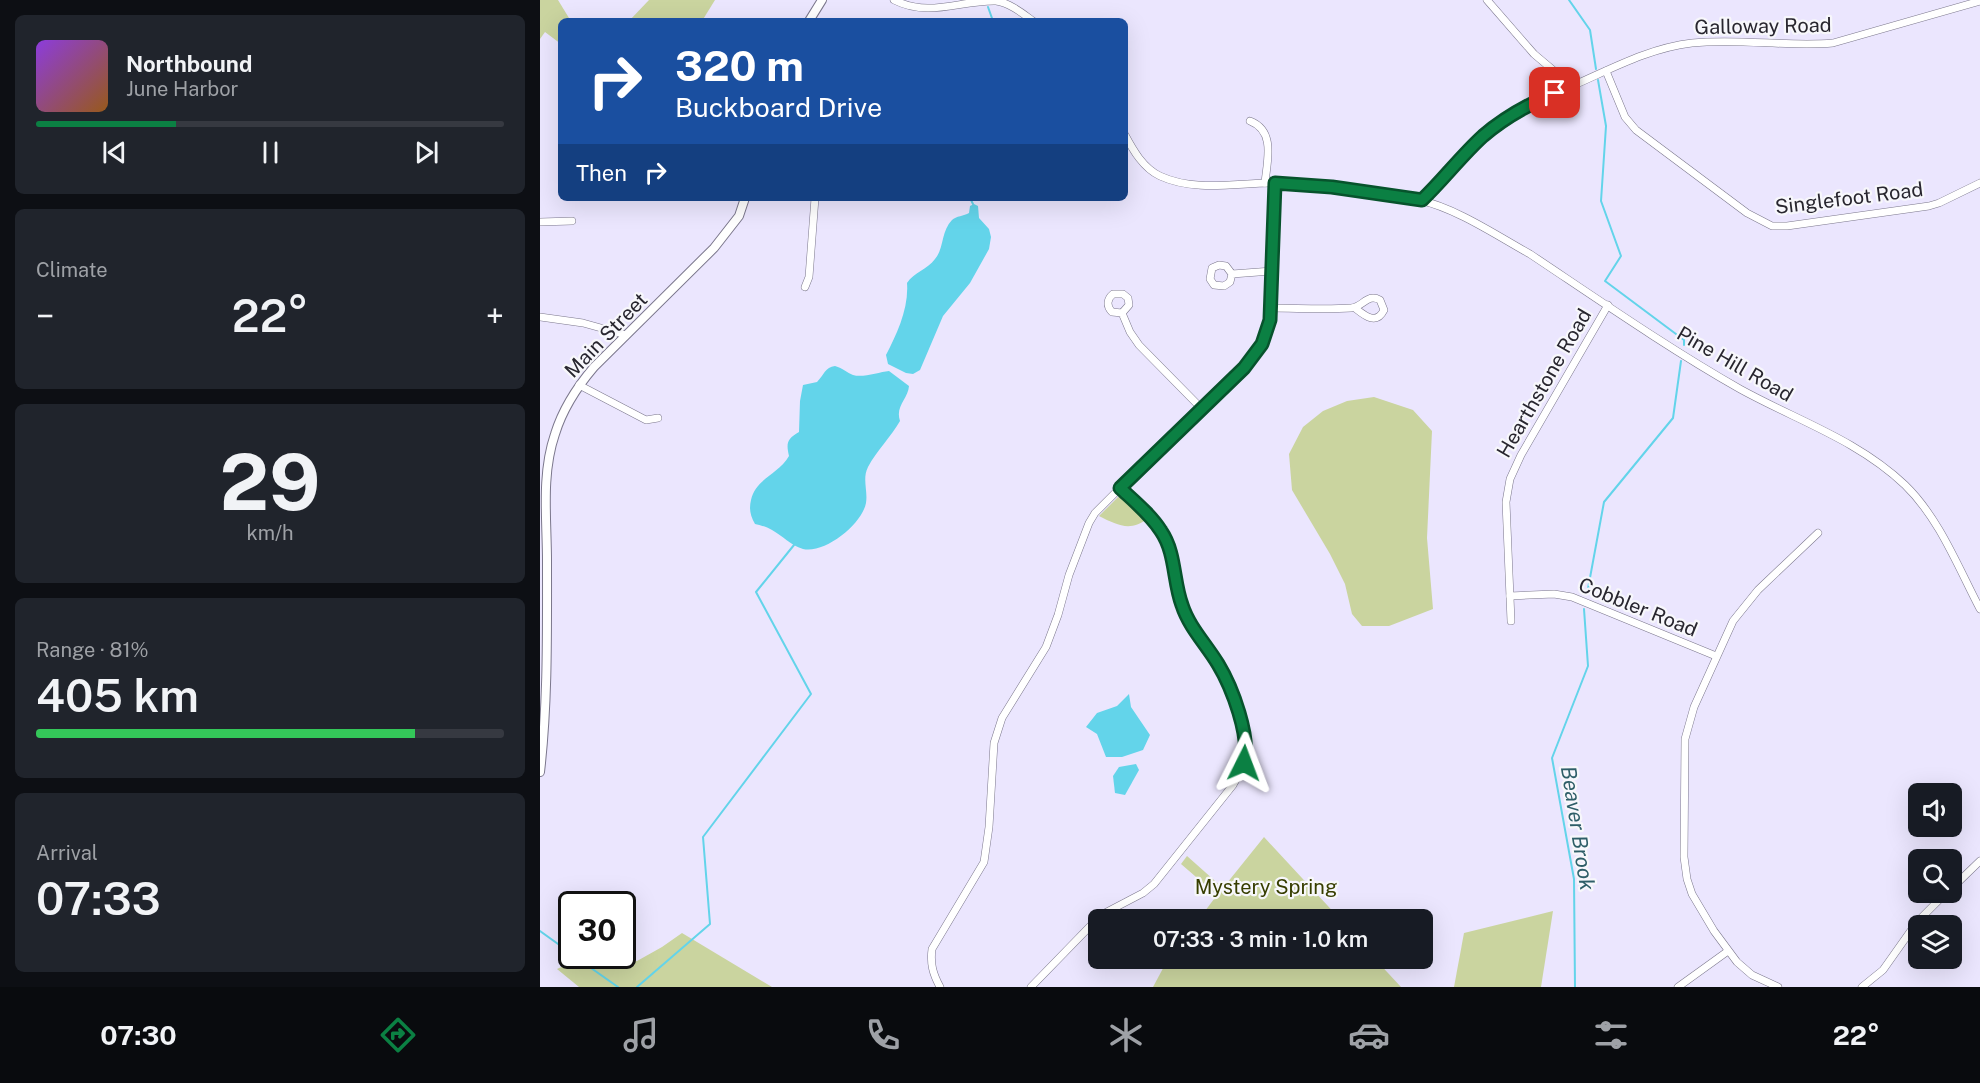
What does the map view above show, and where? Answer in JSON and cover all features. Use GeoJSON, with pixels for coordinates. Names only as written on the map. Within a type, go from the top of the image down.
{"type":"FeatureCollection","features":[{"type":"Feature","properties":{"kind":"main road"},"geometry":{"type":"LineString","coordinates":[[811,18],[822,0]]}},
{"type":"Feature","properties":{"kind":"main road","name":"Main Street"},"geometry":{"type":"LineString","coordinates":[[540,772],[544,743],[546,470],[561,415],[579,385],[626,334],[644,320],[714,248],[739,216],[744,201]]}},
{"type":"Feature","properties":{"kind":"street"},"geometry":{"type":"LineString","coordinates":[[894,0],[910,6],[930,8],[988,1],[1007,2],[1029,18]]}},
{"type":"Feature","properties":{"kind":"street","name":"Galloway Road"},"geometry":{"type":"LineString","coordinates":[[1422,200],[1483,137],[1518,110],[1635,57],[1690,44],[1717,41],[1833,43],[1980,1]]}},
{"type":"Feature","properties":{"kind":"street"},"geometry":{"type":"LineString","coordinates":[[1492,2],[1534,54],[1572,86]]}},
{"type":"Feature","properties":{"kind":"street","name":"Singlefoot Road"},"geometry":{"type":"LineString","coordinates":[[1606,71],[1625,117],[1636,130],[1747,213],[1772,226],[1787,226],[1929,206],[1980,183]]}},
{"type":"Feature","properties":{"kind":"street"},"geometry":{"type":"LineString","coordinates":[[1250,121],[1260,127],[1267,138],[1265,183]]}},
{"type":"Feature","properties":{"kind":"street","name":"Pine Hill Road"},"geometry":{"type":"LineString","coordinates":[[1128,141],[1145,165],[1162,176],[1205,185],[1275,183],[1332,187],[1422,200],[1443,208],[1505,240],[1732,384],[1857,448],[1886,469],[1913,494],[1932,520],[1980,609]]}},
{"type":"Feature","properties":{"kind":"street"},"geometry":{"type":"LineString","coordinates":[[940,987],[933,974],[930,960],[932,949],[984,862],[989,827],[994,743],[997,731],[1002,718],[1046,647],[1069,575],[1089,523],[1095,513],[1256,354],[1268,329],[1275,183]]}},
{"type":"Feature","properties":{"kind":"street"},"geometry":{"type":"LineString","coordinates":[[805,286],[809,277],[815,201]]}},
{"type":"Feature","properties":{"kind":"street"},"geometry":{"type":"LineString","coordinates":[[540,222],[572,221]]}},
{"type":"Feature","properties":{"kind":"street"},"geometry":{"type":"LineString","coordinates":[[1232,274],[1272,272]]}},
{"type":"Feature","properties":{"kind":"street","name":"Hearthstone Road"},"geometry":{"type":"LineString","coordinates":[[1511,621],[1506,502],[1510,479],[1521,455],[1608,305]]}},
{"type":"Feature","properties":{"kind":"street"},"geometry":{"type":"LineString","coordinates":[[1270,308],[1354,308]]}},
{"type":"Feature","properties":{"kind":"street"},"geometry":{"type":"LineString","coordinates":[[1122,313],[1130,332],[1139,345],[1202,409]]}},
{"type":"Feature","properties":{"kind":"street"},"geometry":{"type":"LineString","coordinates":[[540,317],[583,323],[626,334]]}},
{"type":"Feature","properties":{"kind":"street"},"geometry":{"type":"LineString","coordinates":[[579,385],[646,420],[658,418]]}},
{"type":"Feature","properties":{"kind":"street"},"geometry":{"type":"LineString","coordinates":[[1031,987],[1101,915],[1143,893],[1154,884],[1233,785],[1246,755],[1245,734],[1219,666],[1194,630],[1182,605],[1166,540],[1155,523],[1120,488]]}},
{"type":"Feature","properties":{"kind":"street"},"geometry":{"type":"LineString","coordinates":[[1778,987],[1748,972],[1728,951],[1692,894],[1687,879],[1684,856],[1684,739],[1690,717],[1716,656],[1741,610],[1767,581],[1818,533]]}},
{"type":"Feature","properties":{"kind":"street","name":"Cobbler Road"},"geometry":{"type":"LineString","coordinates":[[1510,596],[1554,594],[1572,597],[1716,656]]}},
{"type":"Feature","properties":{"kind":"street"},"geometry":{"type":"LineString","coordinates":[[1962,878],[1980,861]]}},
{"type":"Feature","properties":{"kind":"street"},"geometry":{"type":"LineString","coordinates":[[1862,987],[1883,970],[1917,922],[1936,903]]}},
{"type":"Feature","properties":{"kind":"street"},"geometry":{"type":"LineString","coordinates":[[1678,987],[1728,951]]}},
{"type":"Feature","properties":{"kind":"green space"},"geometry":{"type":"Polygon","coordinates":[[[540,0],[558,0],[569,18],[558,18],[558,42],[545,32],[540,39],[540,0]]]}},
{"type":"Feature","properties":{"kind":"green space"},"geometry":{"type":"Polygon","coordinates":[[[649,0],[715,0],[704,18],[632,18],[649,0]]]}},
{"type":"Feature","properties":{"kind":"green space"},"geometry":{"type":"Polygon","coordinates":[[[1374,397],[1413,410],[1432,431],[1427,538],[1433,609],[1389,626],[1362,626],[1352,614],[1345,584],[1292,490],[1289,454],[1303,427],[1323,411],[1347,401],[1374,397]]]}},
{"type":"Feature","properties":{"kind":"green space"},"geometry":{"type":"Polygon","coordinates":[[[1118,497],[1124,498],[1147,519],[1135,525],[1123,526],[1099,516],[1118,497]]]}},
{"type":"Feature","properties":{"kind":"green space","name":"Mystery Spring"},"geometry":{"type":"Polygon","coordinates":[[[1264,837],[1331,909],[1206,909],[1217,895],[1181,864],[1187,856],[1223,888],[1264,837]]]}},
{"type":"Feature","properties":{"kind":"green space"},"geometry":{"type":"Polygon","coordinates":[[[1553,911],[1541,987],[1454,987],[1464,933],[1553,911]]]}},
{"type":"Feature","properties":{"kind":"green space"},"geometry":{"type":"Polygon","coordinates":[[[682,933],[772,987],[579,987],[557,969],[636,969],[636,961],[682,933]]]}},
{"type":"Feature","properties":{"kind":"green space"},"geometry":{"type":"Polygon","coordinates":[[[1163,969],[1384,969],[1401,987],[1153,987],[1163,969]]]}},
{"type":"Feature","properties":{"kind":"water"},"geometry":{"type":"Polygon","coordinates":[[[974,204],[978,206],[979,218],[989,229],[991,237],[989,249],[970,283],[943,316],[920,370],[913,374],[906,373],[888,364],[886,355],[904,311],[907,283],[938,255],[948,224],[969,213],[970,206],[974,204]]]}},
{"type":"Feature","properties":{"kind":"water"},"geometry":{"type":"Polygon","coordinates":[[[835,366],[857,376],[889,371],[909,386],[900,407],[900,421],[866,471],[866,503],[858,520],[832,542],[822,547],[803,549],[770,529],[755,524],[750,512],[750,503],[762,481],[779,468],[789,456],[788,442],[799,432],[803,385],[817,382],[827,370],[835,366]]]}},
{"type":"Feature","properties":{"kind":"water"},"geometry":{"type":"Polygon","coordinates":[[[1129,694],[1131,707],[1150,735],[1143,750],[1122,757],[1106,757],[1097,734],[1086,727],[1097,713],[1117,706],[1129,694]]]}},
{"type":"Feature","properties":{"kind":"water"},"geometry":{"type":"Polygon","coordinates":[[[1136,764],[1139,770],[1125,795],[1115,793],[1113,776],[1119,767],[1136,764]]]}},
{"type":"Feature","properties":{"kind":"waterway","name":"Beaver Brook"},"geometry":{"type":"LineString","coordinates":[[1569,0],[1590,30],[1596,69]]}},
{"type":"Feature","properties":{"kind":"waterway"},"geometry":{"type":"LineString","coordinates":[[988,7],[992,18]]}},
{"type":"Feature","properties":{"kind":"waterway","name":"Beaver Brook"},"geometry":{"type":"LineString","coordinates":[[1598,80],[1606,126],[1601,201],[1621,256],[1605,281],[1684,340],[1684,345]]}},
{"type":"Feature","properties":{"kind":"waterway","name":"Beaver Brook"},"geometry":{"type":"LineString","coordinates":[[1587,594],[1604,502],[1673,418],[1681,361]]}},
{"type":"Feature","properties":{"kind":"waterway"},"geometry":{"type":"LineString","coordinates":[[637,987],[710,924],[703,837],[811,694],[756,592],[794,545]]}},
{"type":"Feature","properties":{"kind":"waterway","name":"Beaver Brook"},"geometry":{"type":"LineString","coordinates":[[1575,987],[1574,879],[1552,758],[1588,666],[1584,609]]}},
{"type":"Feature","properties":{"kind":"waterway"},"geometry":{"type":"LineString","coordinates":[[540,931],[558,944]]}},
{"type":"Feature","properties":{"kind":"waterway"},"geometry":{"type":"LineString","coordinates":[[592,969],[618,987]]}},
{"type":"Feature","properties":{"kind":"route"},"geometry":{"type":"LineString","coordinates":[[1244,763],[1245,734],[1240,718],[1219,666],[1188,620],[1182,605],[1166,540],[1155,523],[1120,488],[1244,368],[1262,344],[1270,320],[1275,183],[1332,187],[1422,200],[1483,137],[1502,121],[1518,110],[1555,93]]}}]}
